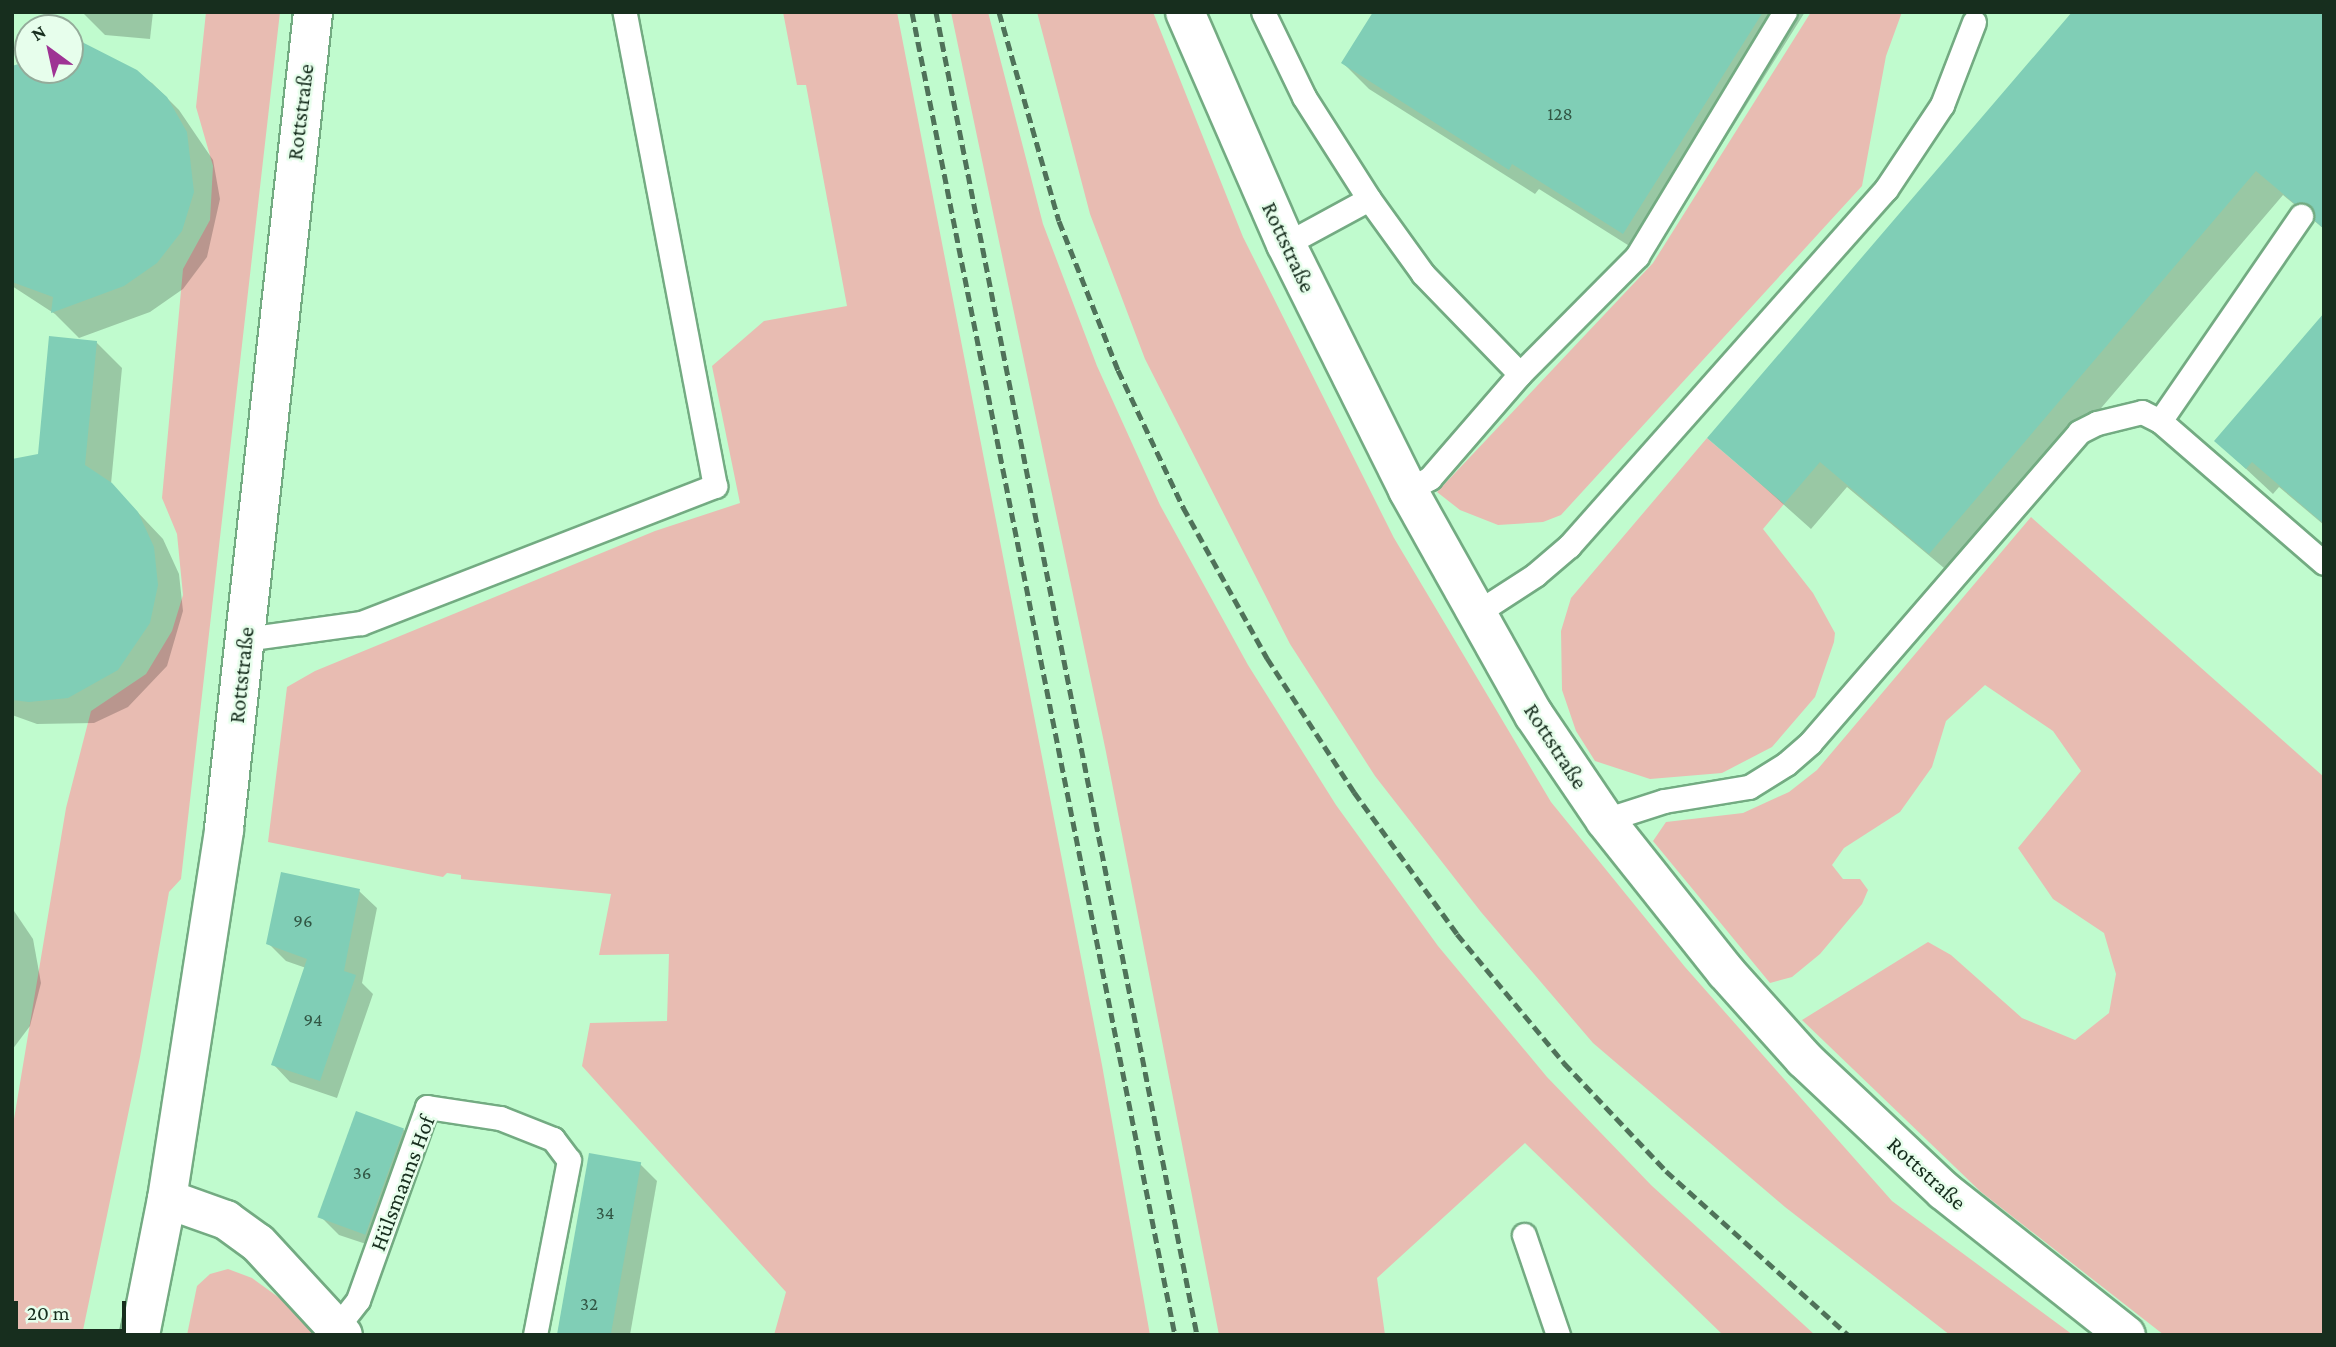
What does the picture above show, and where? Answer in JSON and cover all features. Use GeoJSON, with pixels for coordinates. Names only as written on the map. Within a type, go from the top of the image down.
{"type":"FeatureCollection","features":[{"type":"Feature","properties":{"kind":"street","name":"Rottstraße"},"geometry":{"type":"LineString","coordinates":[[140,1335],[167,1199],[224,829],[313,12]]}},
{"type":"Feature","properties":{"kind":"street","name":"Rottstraße"},"geometry":{"type":"LineString","coordinates":[[1185,12],[1286,244],[1408,490],[1475,614],[1605,820],[1726,972],[1804,1059],[1944,1191],[2126,1335]]}},
{"type":"Feature","properties":{"kind":"street","name":"Hülsmanns Hof"},"geometry":{"type":"LineString","coordinates":[[167,1199],[226,1220],[258,1243],[340,1331]]}},
{"type":"Feature","properties":{"kind":"lane"},"geometry":{"type":"LineString","coordinates":[[245,639],[361,623],[715,486],[625,12]]}},
{"type":"Feature","properties":{"kind":"lane"},"geometry":{"type":"LineString","coordinates":[[1263,12],[1304,97],[1369,199],[1423,274],[1520,374]]}},
{"type":"Feature","properties":{"kind":"lane"},"geometry":{"type":"LineString","coordinates":[[1408,490],[1430,478],[1520,374],[1637,256],[1785,12]]}},
{"type":"Feature","properties":{"kind":"lane"},"geometry":{"type":"LineString","coordinates":[[1475,614],[1535,575],[1569,546],[1886,189],[1941,105],[1974,22]]}},
{"type":"Feature","properties":{"kind":"lane"},"geometry":{"type":"LineString","coordinates":[[1286,244],[1369,199]]}},
{"type":"Feature","properties":{"kind":"lane"},"geometry":{"type":"LineString","coordinates":[[2160,421],[2301,216]]}},
{"type":"Feature","properties":{"kind":"lane"},"geometry":{"type":"LineString","coordinates":[[1605,820],[1664,801],[1749,787],[1786,764],[1810,743],[2079,432],[2123,414],[2142,412],[2160,421],[2324,563]]}},
{"type":"Feature","properties":{"kind":"lane","name":"Hülsmanns Hof"},"geometry":{"type":"LineString","coordinates":[[340,1331],[358,1300],[427,1107],[500,1118],[553,1139],[569,1160],[535,1335]]}},
{"type":"Feature","properties":{"kind":"lane"},"geometry":{"type":"LineString","coordinates":[[1524,1235],[1558,1335]]}},
{"type":"Feature","properties":{"kind":"shaded area"},"geometry":{"type":"Polygon","coordinates":[[[206,12],[280,12],[181,879],[169,892],[140,1057],[82,1335],[12,1335],[12,1131],[66,808],[91,711],[146,674],[172,631],[183,595],[177,534],[162,498],[183,269],[210,220],[213,166],[196,107],[206,12]]]}},
{"type":"Feature","properties":{"kind":"shaded area"},"geometry":{"type":"Polygon","coordinates":[[[783,12],[897,12],[1102,1065],[1150,1335],[774,1335],[786,1292],[582,1066],[590,1023],[667,1021],[669,954],[599,955],[611,894],[461,879],[461,875],[447,873],[443,877],[268,842],[287,687],[315,671],[655,531],[740,503],[712,366],[764,321],[847,306],[806,85],[797,85],[783,12]]]}},
{"type":"Feature","properties":{"kind":"shaded area"},"geometry":{"type":"Polygon","coordinates":[[[951,12],[988,12],[1043,224],[1097,366],[1160,505],[1248,665],[1336,805],[1438,946],[1547,1077],[1651,1185],[1815,1335],[1723,1335],[1525,1143],[1377,1278],[1385,1335],[1219,1335],[1106,752],[951,12]]]}},
{"type":"Feature","properties":{"kind":"shaded area"},"geometry":{"type":"Polygon","coordinates":[[[1037,12],[1153,12],[1243,237],[1394,538],[1551,802],[1685,967],[1892,1201],[2073,1335],[1950,1335],[1785,1207],[1593,1043],[1481,912],[1375,776],[1290,644],[1145,359],[1090,214],[1037,12]]]}},
{"type":"Feature","properties":{"kind":"shaded area"},"geometry":{"type":"Polygon","coordinates":[[[1811,12],[1902,12],[1886,56],[1862,186],[1561,515],[1543,522],[1498,525],[1460,510],[1437,492],[1653,263],[1811,12]]]}},
{"type":"Feature","properties":{"kind":"shaded area"},"geometry":{"type":"Polygon","coordinates":[[[1707,438],[1784,504],[1763,529],[1813,593],[1835,633],[1834,642],[1815,697],[1772,747],[1722,773],[1650,779],[1595,761],[1576,731],[1562,690],[1561,631],[1571,598],[1707,438]]]}},
{"type":"Feature","properties":{"kind":"shaded area"},"geometry":{"type":"Polygon","coordinates":[[[2031,517],[2324,777],[2324,1335],[2164,1335],[1981,1192],[1802,1020],[1928,942],[1951,955],[2022,1018],[2075,1040],[2109,1013],[2116,974],[2104,933],[2053,899],[2018,848],[2081,771],[2053,731],[1985,685],[1946,721],[1932,767],[1900,812],[1844,848],[1832,865],[1843,879],[1860,879],[1868,890],[1862,904],[1820,954],[1792,977],[1770,983],[1653,841],[1666,822],[1743,813],[1789,792],[1817,770],[2031,517]]]}},
{"type":"Feature","properties":{"kind":"shaded area"},"geometry":{"type":"Polygon","coordinates":[[[228,1269],[252,1278],[303,1315],[321,1335],[187,1335],[197,1286],[210,1274],[228,1269]]]}},
{"type":"Feature","properties":{"kind":"building"},"geometry":{"type":"Polygon","coordinates":[[[1373,12],[1763,12],[1623,234],[1512,164],[1509,170],[1341,63],[1373,12]]]}},
{"type":"Feature","properties":{"kind":"building"},"geometry":{"type":"Polygon","coordinates":[[[2072,12],[2324,12],[2324,229],[2314,220],[2309,205],[2295,204],[2256,171],[1929,554],[1820,462],[1784,504],[1707,438],[2072,12]]]}},
{"type":"Feature","properties":{"kind":"building"},"geometry":{"type":"Polygon","coordinates":[[[84,43],[137,70],[167,97],[187,132],[194,192],[182,231],[157,263],[124,286],[51,313],[53,297],[12,282],[12,66],[14,84],[84,84],[84,43]]]}},
{"type":"Feature","properties":{"kind":"building"},"geometry":{"type":"Polygon","coordinates":[[[2324,313],[2324,524],[2252,462],[2246,469],[2214,441],[2324,313]]]}},
{"type":"Feature","properties":{"kind":"building"},"geometry":{"type":"Polygon","coordinates":[[[49,336],[97,341],[85,465],[112,483],[138,512],[154,547],[158,585],[150,623],[118,670],[68,698],[29,702],[12,700],[12,459],[38,454],[49,336]]]}},
{"type":"Feature","properties":{"kind":"building"},"geometry":{"type":"Polygon","coordinates":[[[281,872],[360,889],[344,971],[356,975],[320,1081],[271,1065],[307,959],[266,944],[281,872]]]}},
{"type":"Feature","properties":{"kind":"building"},"geometry":{"type":"Polygon","coordinates":[[[356,1111],[404,1128],[365,1235],[317,1217],[356,1111]]]}},
{"type":"Feature","properties":{"kind":"building"},"geometry":{"type":"Polygon","coordinates":[[[589,1153],[641,1162],[611,1335],[557,1335],[589,1153]]]}},
{"type":"Feature","properties":{"kind":"railway"},"geometry":{"type":"LineString","coordinates":[[912,12],[1175,1335]]}},
{"type":"Feature","properties":{"kind":"railway"},"geometry":{"type":"LineString","coordinates":[[936,12],[1197,1335]]}},
{"type":"Feature","properties":{"kind":"railway"},"geometry":{"type":"LineString","coordinates":[[999,12],[1059,221],[1118,370],[1183,507],[1267,658],[1354,792],[1457,934],[1564,1063],[1666,1171],[1848,1335]]}}]}
